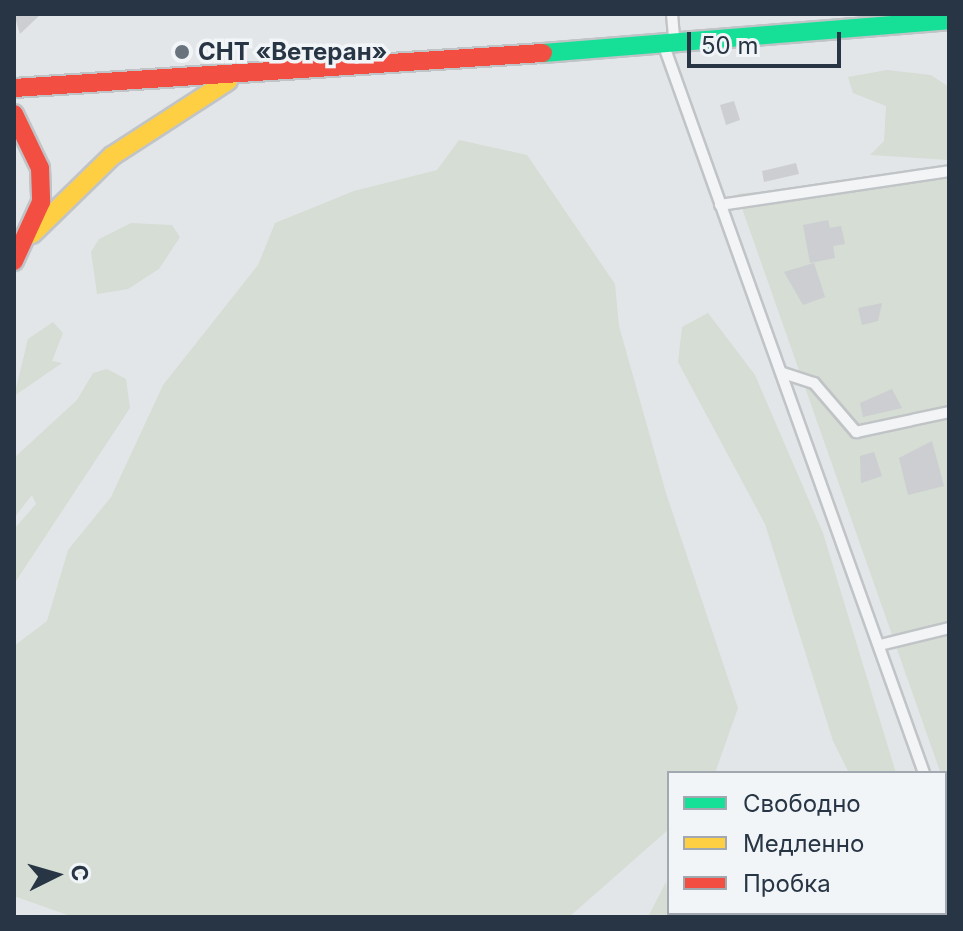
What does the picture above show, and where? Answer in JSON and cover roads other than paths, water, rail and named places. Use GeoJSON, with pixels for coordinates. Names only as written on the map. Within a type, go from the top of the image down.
{"type":"FeatureCollection","features":[{"type":"Feature","properties":{"kind":"main road"},"geometry":{"type":"LineString","coordinates":[[14,88],[232,79],[949,20]]}},
{"type":"Feature","properties":{"kind":"main road"},"geometry":{"type":"LineString","coordinates":[[14,261],[31,235],[112,156],[232,79]]}},
{"type":"Feature","properties":{"kind":"main road"},"geometry":{"type":"LineString","coordinates":[[14,114],[40,168],[31,235]]}},
{"type":"Feature","properties":{"kind":"lane"},"geometry":{"type":"LineString","coordinates":[[672,14],[669,45],[720,205],[783,373],[923,771]]}},
{"type":"Feature","properties":{"kind":"lane"},"geometry":{"type":"LineString","coordinates":[[720,205],[949,171]]}},
{"type":"Feature","properties":{"kind":"lane"},"geometry":{"type":"LineString","coordinates":[[783,373],[814,383],[856,432],[949,412]]}},
{"type":"Feature","properties":{"kind":"lane"},"geometry":{"type":"LineString","coordinates":[[880,645],[949,628]]}},
{"type":"Feature","properties":{"kind":"place","name":"СНТ «Ветеран»"},"geometry":{"type":"Point","coordinates":[182,52]}}]}
